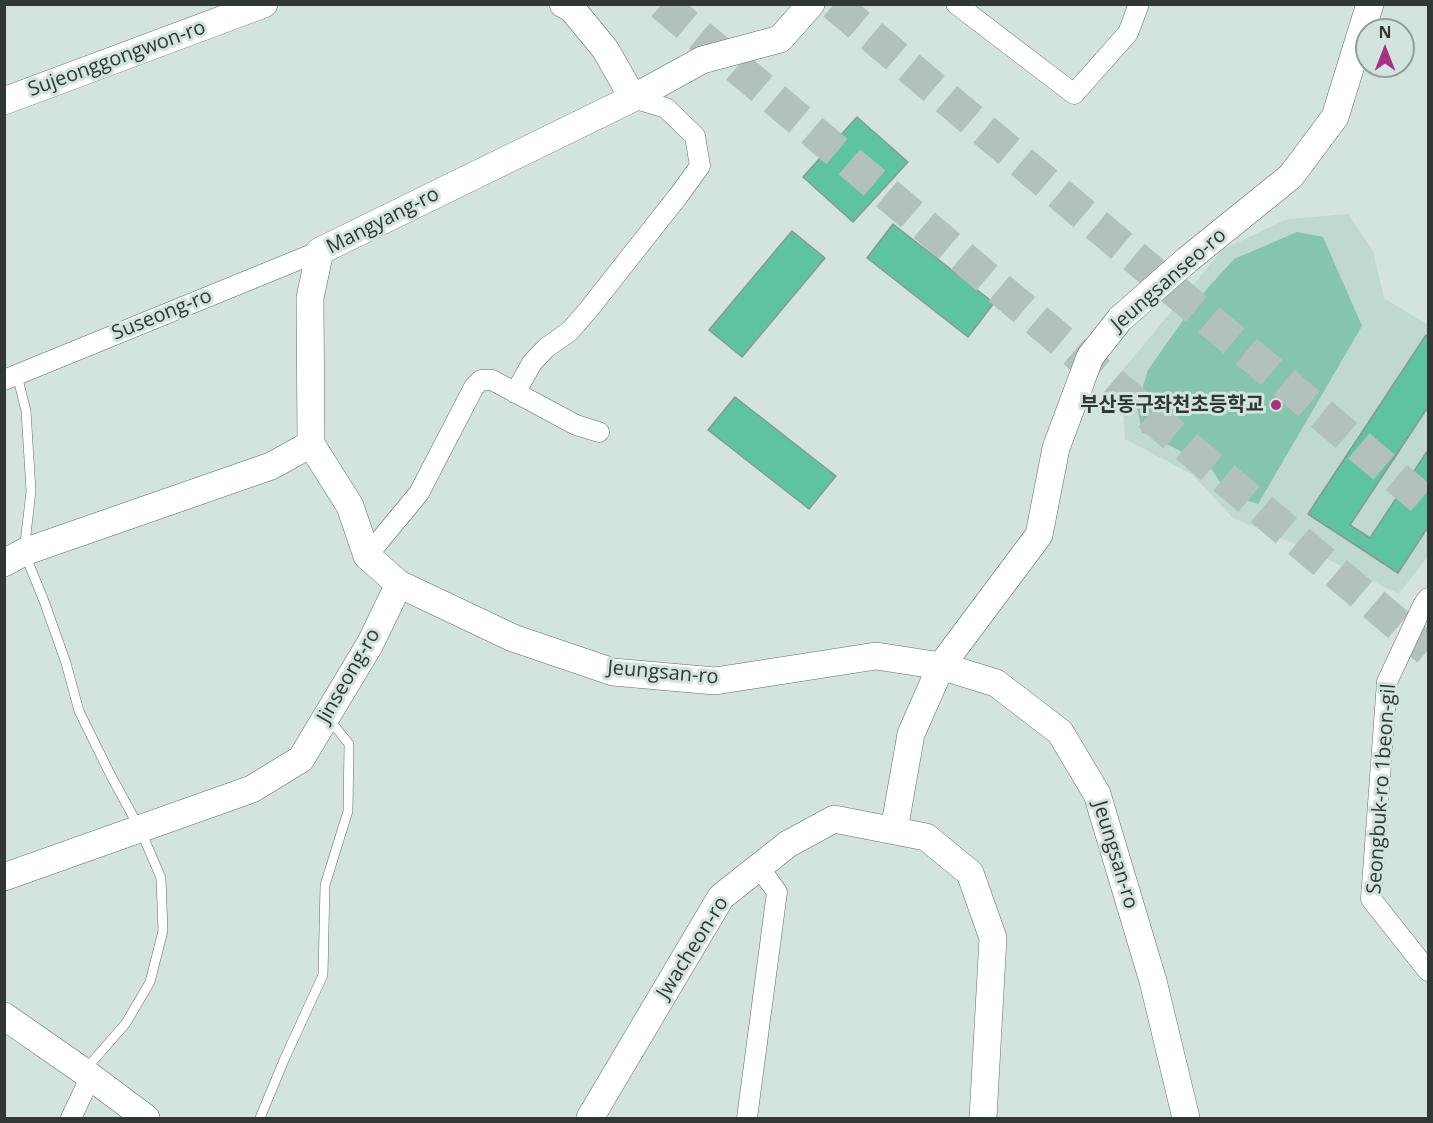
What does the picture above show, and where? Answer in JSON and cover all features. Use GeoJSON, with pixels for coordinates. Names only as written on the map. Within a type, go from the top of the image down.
{"type":"FeatureCollection","features":[{"type":"Feature","properties":{"kind":"main road","name":"Sujeonggongwon-ro"},"geometry":{"type":"LineString","coordinates":[[4,101],[264,4]]}},
{"type":"Feature","properties":{"kind":"main road"},"geometry":{"type":"LineString","coordinates":[[563,4],[572,9],[605,49],[633,98]]}},
{"type":"Feature","properties":{"kind":"main road","name":"Mangyang-ro"},"geometry":{"type":"LineString","coordinates":[[311,444],[310,298],[320,251],[633,98],[702,60],[780,39],[811,4]]}},
{"type":"Feature","properties":{"kind":"main road","name":"Jeungsanseo-ro"},"geometry":{"type":"LineString","coordinates":[[941,666],[1039,536],[1056,448],[1090,357],[1120,319],[1187,260],[1291,176],[1335,117],[1370,4]]}},
{"type":"Feature","properties":{"kind":"main road"},"geometry":{"type":"LineString","coordinates":[[14,557],[271,466],[311,444],[350,506],[368,556],[399,584]]}},
{"type":"Feature","properties":{"kind":"main road","name":"Jeungsan-ro"},"geometry":{"type":"LineString","coordinates":[[399,584],[513,638],[613,672],[715,681],[876,656],[941,666],[996,683],[1060,732],[1096,794],[1153,981],[1186,1119]]}},
{"type":"Feature","properties":{"kind":"main road","name":"Jinseong-ro"},"geometry":{"type":"LineString","coordinates":[[4,877],[252,789],[301,759],[369,644],[399,584]]}},
{"type":"Feature","properties":{"kind":"main road"},"geometry":{"type":"LineString","coordinates":[[894,830],[911,734],[941,666]]}},
{"type":"Feature","properties":{"kind":"main road","name":"Jwacheon-ro"},"geometry":{"type":"LineString","coordinates":[[590,1119],[721,897],[788,844],[834,819],[926,837],[970,873],[993,938],[983,1119]]}},
{"type":"Feature","properties":{"kind":"main road"},"geometry":{"type":"LineString","coordinates":[[4,1016],[146,1119]]}},
{"type":"Feature","properties":{"kind":"street"},"geometry":{"type":"LineString","coordinates":[[956,4],[1074,94],[1128,33],[1139,4]]}},
{"type":"Feature","properties":{"kind":"street"},"geometry":{"type":"LineString","coordinates":[[515,393],[532,363],[546,348],[570,331],[589,309],[700,166],[695,136],[666,108],[633,98]]}},
{"type":"Feature","properties":{"kind":"street","name":"Suseong-ro"},"geometry":{"type":"LineString","coordinates":[[11,378],[320,251]]}},
{"type":"Feature","properties":{"kind":"street"},"geometry":{"type":"LineString","coordinates":[[368,556],[419,493],[474,387],[481,380],[492,380],[576,425],[599,432]]}},
{"type":"Feature","properties":{"kind":"street","name":"Seongbuk-ro 1beon-gil"},"geometry":{"type":"LineString","coordinates":[[1428,598],[1387,682],[1371,899],[1428,971]]}},
{"type":"Feature","properties":{"kind":"street"},"geometry":{"type":"LineString","coordinates":[[747,1119],[777,892],[759,867]]}},
{"type":"Feature","properties":{"kind":"street"},"geometry":{"type":"LineString","coordinates":[[71,1119],[87,1075]]}},
{"type":"Feature","properties":{"kind":"lane"},"geometry":{"type":"LineString","coordinates":[[11,378],[26,411],[31,491],[14,557],[44,601],[66,663],[79,711],[140,829],[161,878],[163,931],[150,982],[126,1023],[87,1075]]}},
{"type":"Feature","properties":{"kind":"lane"},"geometry":{"type":"LineString","coordinates":[[260,1119],[323,975],[325,885],[348,811],[349,744],[327,716]]}},
{"type":"Feature","properties":{"kind":"shaded area","name":"부산동구좌천초등학교"},"geometry":{"type":"Polygon","coordinates":[[[1348,214],[1373,251],[1384,298],[1428,325],[1428,556],[1399,594],[1313,552],[1233,518],[1193,475],[1125,439],[1121,372],[1223,249],[1288,219],[1348,214]]]}},
{"type":"Feature","properties":{"kind":"green space"},"geometry":{"type":"Polygon","coordinates":[[[1297,232],[1323,237],[1362,326],[1258,504],[1228,494],[1209,465],[1142,432],[1137,406],[1148,370],[1198,299],[1234,259],[1297,232]]]}},
{"type":"Feature","properties":{"kind":"building"},"geometry":{"type":"Polygon","coordinates":[[[857,117],[908,162],[853,222],[803,177],[857,117]]]}},
{"type":"Feature","properties":{"kind":"building"},"geometry":{"type":"Polygon","coordinates":[[[893,224],[994,303],[968,337],[867,258],[893,224]]]}},
{"type":"Feature","properties":{"kind":"building"},"geometry":{"type":"Polygon","coordinates":[[[792,231],[825,258],[742,357],[709,330],[792,231]]]}},
{"type":"Feature","properties":{"kind":"building"},"geometry":{"type":"Polygon","coordinates":[[[1426,335],[1428,337],[1428,407],[1350,525],[1370,538],[1428,450],[1428,527],[1398,573],[1308,514],[1426,335]]]}},
{"type":"Feature","properties":{"kind":"building"},"geometry":{"type":"Polygon","coordinates":[[[735,397],[836,476],[809,509],[708,430],[735,397]]]}},
{"type":"Feature","properties":{"kind":"tunnel"},"geometry":{"type":"LineString","coordinates":[[662,4],[1428,650]]}},
{"type":"Feature","properties":{"kind":"tunnel"},"geometry":{"type":"LineString","coordinates":[[834,4],[1428,504]]}},
{"type":"Feature","properties":{"kind":"place","name":"부산동구좌천초등학교"},"geometry":{"type":"Point","coordinates":[1276,405]}}]}
